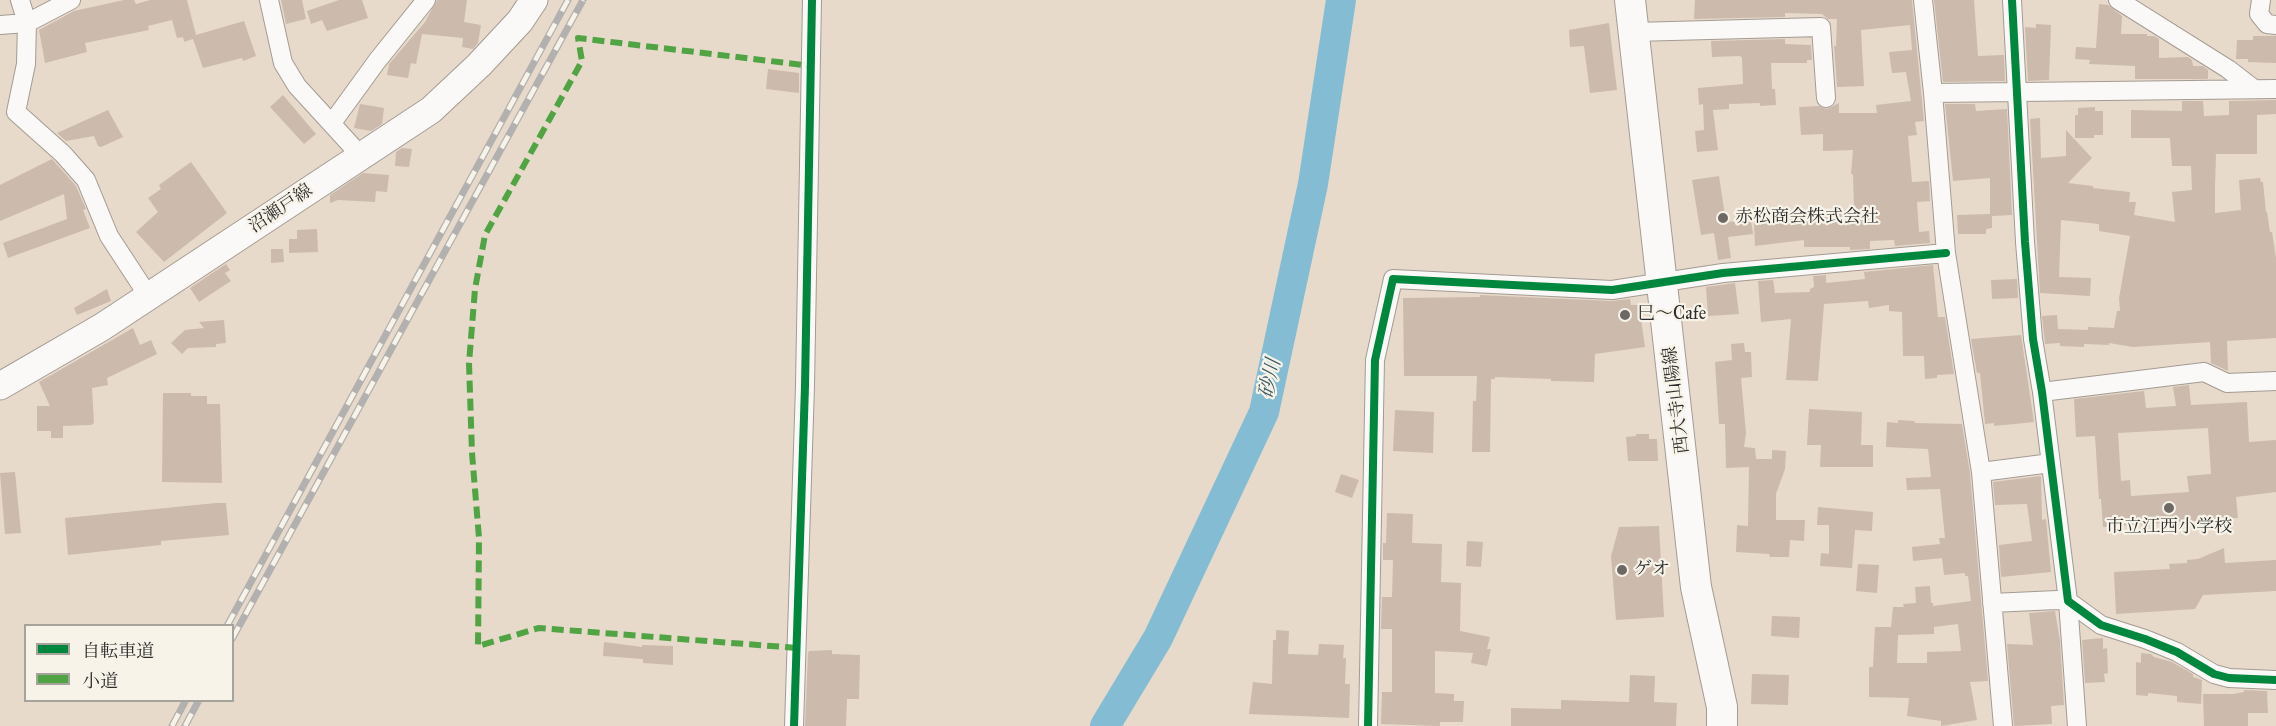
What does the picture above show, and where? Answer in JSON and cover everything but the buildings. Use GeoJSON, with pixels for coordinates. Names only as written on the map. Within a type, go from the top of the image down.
{"type":"FeatureCollection","features":[{"type":"Feature","properties":{"kind":"main road","name":"沼瀬戸線"},"geometry":{"type":"LineString","coordinates":[[0,386],[149,297],[431,110],[479,65],[520,21],[534,0]]}},
{"type":"Feature","properties":{"kind":"main road","name":"西大寺山陽線"},"geometry":{"type":"LineString","coordinates":[[1630,0],[1696,587],[1722,706],[1722,726]]}},
{"type":"Feature","properties":{"kind":"street"},"geometry":{"type":"LineString","coordinates":[[20,0],[27,23],[26,64],[16,112],[63,154],[86,180],[109,236],[149,297]]}},
{"type":"Feature","properties":{"kind":"street"},"geometry":{"type":"LineString","coordinates":[[0,25],[27,23],[71,0]]}},
{"type":"Feature","properties":{"kind":"street"},"geometry":{"type":"LineString","coordinates":[[269,0],[283,63],[297,86],[361,156]]}},
{"type":"Feature","properties":{"kind":"street"},"geometry":{"type":"LineString","coordinates":[[332,123],[377,61],[426,0]]}},
{"type":"Feature","properties":{"kind":"street"},"geometry":{"type":"LineString","coordinates":[[794,726],[806,375],[812,0]]}},
{"type":"Feature","properties":{"kind":"street"},"geometry":{"type":"LineString","coordinates":[[1923,0],[1946,253],[1981,472],[2003,726]]}},
{"type":"Feature","properties":{"kind":"street"},"geometry":{"type":"LineString","coordinates":[[2012,0],[2033,339],[2042,392],[2068,602],[2077,726]]}},
{"type":"Feature","properties":{"kind":"street"},"geometry":{"type":"LineString","coordinates":[[2118,0],[2228,69],[2254,90]]}},
{"type":"Feature","properties":{"kind":"street"},"geometry":{"type":"LineString","coordinates":[[2261,0],[2259,14],[2267,24],[2276,25]]}},
{"type":"Feature","properties":{"kind":"street"},"geometry":{"type":"LineString","coordinates":[[1634,32],[1821,27],[1826,98]]}},
{"type":"Feature","properties":{"kind":"street"},"geometry":{"type":"LineString","coordinates":[[1933,93],[2276,89]]}},
{"type":"Feature","properties":{"kind":"street"},"geometry":{"type":"LineString","coordinates":[[1368,726],[1375,360],[1393,279],[1612,290],[1723,273],[1946,253]]}},
{"type":"Feature","properties":{"kind":"street"},"geometry":{"type":"LineString","coordinates":[[2042,392],[2204,372],[2227,383],[2276,381]]}},
{"type":"Feature","properties":{"kind":"street"},"geometry":{"type":"LineString","coordinates":[[1981,472],[2051,463]]}},
{"type":"Feature","properties":{"kind":"street"},"geometry":{"type":"LineString","coordinates":[[1992,603],[2057,600],[2068,602],[2101,625],[2177,652],[2214,674],[2229,678],[2276,680]]}},
{"type":"Feature","properties":{"kind":"waterway","name":"砂川"},"geometry":{"type":"LineString","coordinates":[[1105,726],[1158,638],[1264,412],[1313,184],[1341,0]]}},
{"type":"Feature","properties":{"kind":"railway"},"geometry":{"type":"LineString","coordinates":[[228,624],[568,0]]}},
{"type":"Feature","properties":{"kind":"railway"},"geometry":{"type":"LineString","coordinates":[[234,635],[583,0]]}},
{"type":"Feature","properties":{"kind":"railway"},"geometry":{"type":"LineString","coordinates":[[172,726],[185,702]]}},
{"type":"Feature","properties":{"kind":"railway"},"geometry":{"type":"LineString","coordinates":[[185,726],[198,702]]}},
{"type":"Feature","properties":{"kind":"marked path"},"geometry":{"type":"LineString","coordinates":[[797,648],[539,628],[478,646],[479,538],[472,453],[469,363],[475,289],[485,235],[582,61],[578,38],[812,66]]}},
{"type":"Feature","properties":{"kind":"cycle path"},"geometry":{"type":"LineString","coordinates":[[794,726],[805,386],[812,0]]}},
{"type":"Feature","properties":{"kind":"cycle path"},"geometry":{"type":"LineString","coordinates":[[2012,0],[2025,242],[2033,339],[2042,392],[2068,601],[2101,625],[2177,652],[2214,674],[2229,678],[2276,680]]}},
{"type":"Feature","properties":{"kind":"cycle path"},"geometry":{"type":"LineString","coordinates":[[1368,726],[1375,360],[1393,279],[1612,290],[1723,273],[1946,253]]}},
{"type":"Feature","properties":{"kind":"place","name":"赤松商会株式会社"},"geometry":{"type":"Point","coordinates":[1723,218]}},
{"type":"Feature","properties":{"kind":"place","name":"巳～Cafe"},"geometry":{"type":"Point","coordinates":[1625,315]}},
{"type":"Feature","properties":{"kind":"place","name":"市立江西小学校"},"geometry":{"type":"Point","coordinates":[2169,508]}},
{"type":"Feature","properties":{"kind":"place","name":"ゲオ"},"geometry":{"type":"Point","coordinates":[1622,570]}}]}
